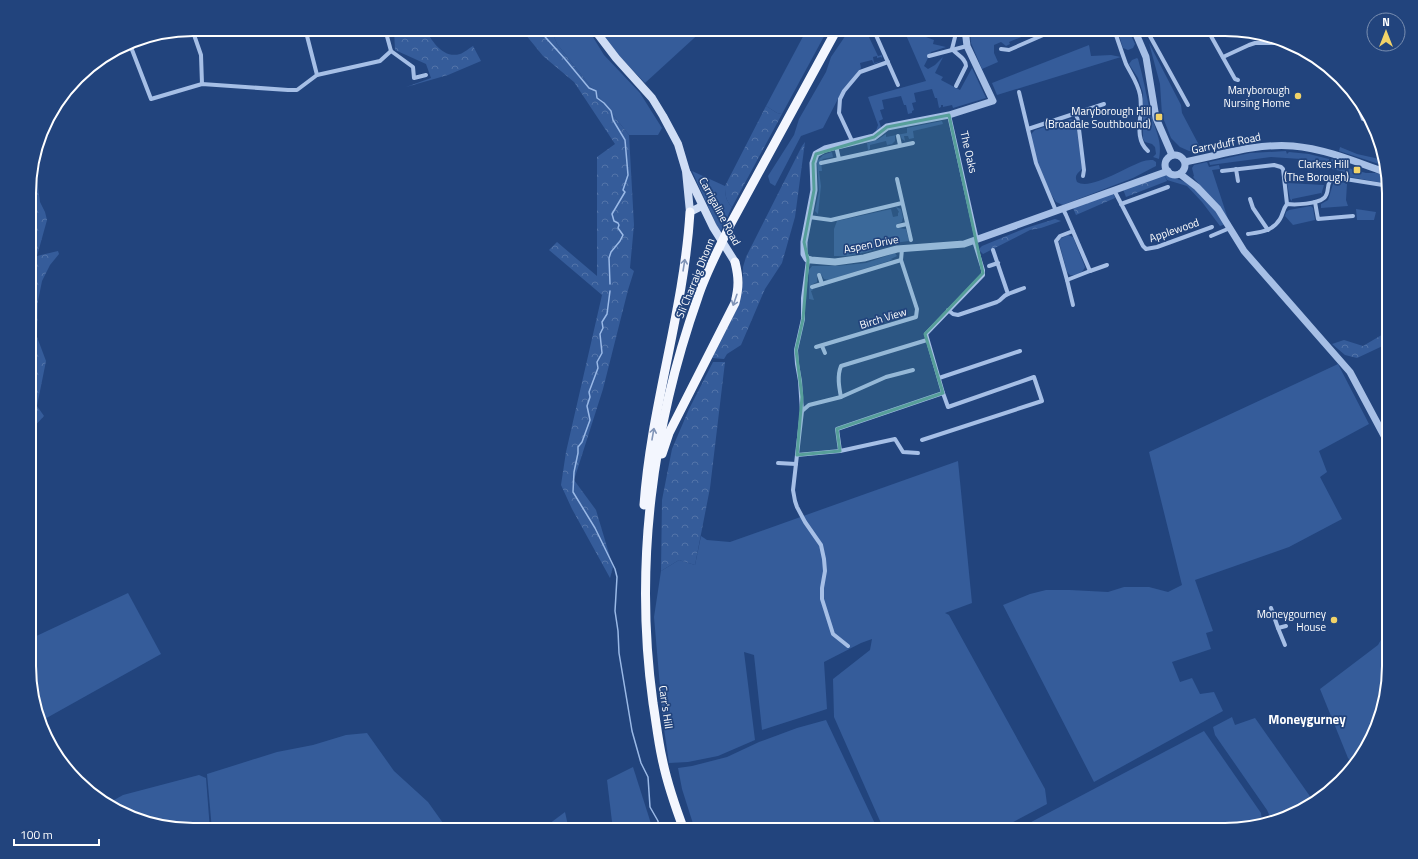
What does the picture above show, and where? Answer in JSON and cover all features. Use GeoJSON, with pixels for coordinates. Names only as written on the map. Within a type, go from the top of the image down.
{"type":"FeatureCollection","features":[{"type":"Feature","properties":{"kind":"highway","name":"Sli Charraig Dhonn"},"geometry":{"type":"LineString","coordinates":[[646,584],[650,506],[665,409],[688,325],[698,295],[730,226],[833,36]]}},
{"type":"Feature","properties":{"kind":"highway"},"geometry":{"type":"LineString","coordinates":[[646,584],[643,563],[642,532],[646,481],[652,437],[674,327],[688,241],[690,212]]}},
{"type":"Feature","properties":{"kind":"highway"},"geometry":{"type":"LineString","coordinates":[[646,584],[650,567],[656,492],[663,449],[677,416],[735,303],[739,290],[735,262]]}},
{"type":"Feature","properties":{"kind":"highway","name":"Carr's Hill"},"geometry":{"type":"LineString","coordinates":[[646,584],[646,633],[657,725],[664,766],[673,800],[681,823]]}},
{"type":"Feature","properties":{"kind":"main road","name":"Carrigaline Road"},"geometry":{"type":"LineString","coordinates":[[599,36],[616,58],[652,98],[678,144],[686,171],[690,212]]}},
{"type":"Feature","properties":{"kind":"main road","name":"Carrigaline Road"},"geometry":{"type":"LineString","coordinates":[[686,171],[702,206],[735,262]]}},
{"type":"Feature","properties":{"kind":"main road"},"geometry":{"type":"LineString","coordinates":[[690,212],[702,206]]}},
{"type":"Feature","properties":{"kind":"street"},"geometry":{"type":"LineString","coordinates":[[194,36],[201,55],[202,84]]}},
{"type":"Feature","properties":{"kind":"street"},"geometry":{"type":"LineString","coordinates":[[308,36],[317,75]]}},
{"type":"Feature","properties":{"kind":"street"},"geometry":{"type":"LineString","coordinates":[[387,36],[391,51],[412,67],[414,78],[426,75]]}},
{"type":"Feature","properties":{"kind":"street"},"geometry":{"type":"LineString","coordinates":[[876,36],[898,85]]}},
{"type":"Feature","properties":{"kind":"street"},"geometry":{"type":"LineString","coordinates":[[952,49],[955,36]]}},
{"type":"Feature","properties":{"kind":"street"},"geometry":{"type":"LineString","coordinates":[[848,646],[833,634],[822,599],[825,571],[821,545],[805,522],[795,501],[793,490],[802,411],[802,392],[796,350],[803,319],[803,298],[808,260],[805,256],[804,242],[814,188],[812,166],[813,160],[816,154],[821,151],[874,137],[887,127],[949,114],[993,101],[967,46],[966,36]]}},
{"type":"Feature","properties":{"kind":"street"},"geometry":{"type":"LineString","coordinates":[[1001,50],[1009,50],[1042,36]]}},
{"type":"Feature","properties":{"kind":"street"},"geometry":{"type":"LineString","coordinates":[[1116,36],[1127,66],[1137,85],[1140,95],[1140,139],[1143,146],[1148,151]]}},
{"type":"Feature","properties":{"kind":"street"},"geometry":{"type":"LineString","coordinates":[[1137,36],[1147,61],[1156,118],[1172,156]]}},
{"type":"Feature","properties":{"kind":"street"},"geometry":{"type":"LineString","coordinates":[[1150,36],[1188,105]]}},
{"type":"Feature","properties":{"kind":"street"},"geometry":{"type":"LineString","coordinates":[[1211,36],[1235,79],[1238,80]]}},
{"type":"Feature","properties":{"kind":"street"},"geometry":{"type":"LineString","coordinates":[[1223,57],[1255,43],[1272,43]]}},
{"type":"Feature","properties":{"kind":"street"},"geometry":{"type":"LineString","coordinates":[[929,56],[967,46]]}},
{"type":"Feature","properties":{"kind":"street"},"geometry":{"type":"LineString","coordinates":[[132,49],[151,100],[202,84],[297,90],[317,75],[380,61],[391,51]]}},
{"type":"Feature","properties":{"kind":"street"},"geometry":{"type":"LineString","coordinates":[[952,49],[965,59],[966,63],[956,86]]}},
{"type":"Feature","properties":{"kind":"street"},"geometry":{"type":"LineString","coordinates":[[853,143],[839,114],[840,99],[844,91],[860,72],[888,62]]}},
{"type":"Feature","properties":{"kind":"street"},"geometry":{"type":"LineString","coordinates":[[1019,92],[1036,163],[1060,210],[1073,231],[1090,271]]}},
{"type":"Feature","properties":{"kind":"street"},"geometry":{"type":"LineString","coordinates":[[1028,129],[1104,104]]}},
{"type":"Feature","properties":{"kind":"street","name":"The Oaks"},"geometry":{"type":"LineString","coordinates":[[948,310],[983,275],[949,114]]}},
{"type":"Feature","properties":{"kind":"street"},"geometry":{"type":"LineString","coordinates":[[1076,114],[1084,170],[1083,176]]}},
{"type":"Feature","properties":{"kind":"street"},"geometry":{"type":"LineString","coordinates":[[898,136],[900,145]]}},
{"type":"Feature","properties":{"kind":"street"},"geometry":{"type":"LineString","coordinates":[[821,163],[912,143]]}},
{"type":"Feature","properties":{"kind":"street"},"geometry":{"type":"LineString","coordinates":[[836,146],[839,159]]}},
{"type":"Feature","properties":{"kind":"street","name":"Garryduff Road"},"geometry":{"type":"LineString","coordinates":[[1185,162],[1250,148],[1292,146],[1333,154],[1380,170]]}},
{"type":"Feature","properties":{"kind":"street"},"geometry":{"type":"LineString","coordinates":[[1179,155],[1184,159],[1185,169],[1180,174],[1173,175],[1168,171],[1166,162],[1167,159],[1172,156],[1179,155]]}},
{"type":"Feature","properties":{"kind":"street"},"geometry":{"type":"LineString","coordinates":[[1222,171],[1274,165],[1283,169],[1287,204],[1283,209],[1281,218],[1276,226],[1268,230],[1248,234]]}},
{"type":"Feature","properties":{"kind":"street"},"geometry":{"type":"LineString","coordinates":[[1236,169],[1238,181]]}},
{"type":"Feature","properties":{"kind":"street"},"geometry":{"type":"LineString","coordinates":[[911,244],[953,246],[964,244],[1168,171]]}},
{"type":"Feature","properties":{"kind":"street"},"geometry":{"type":"LineString","coordinates":[[1180,174],[1193,183],[1208,198],[1223,216],[1244,251],[1350,372],[1382,431]]}},
{"type":"Feature","properties":{"kind":"street"},"geometry":{"type":"LineString","coordinates":[[1287,204],[1295,205],[1315,202],[1323,199],[1326,196],[1330,182],[1334,179],[1339,178],[1382,185]]}},
{"type":"Feature","properties":{"kind":"street","name":"Aspen Drive"},"geometry":{"type":"LineString","coordinates":[[808,260],[830,262],[864,258],[890,250],[902,249],[911,244],[897,179]]}},
{"type":"Feature","properties":{"kind":"street"},"geometry":{"type":"LineString","coordinates":[[1122,204],[1168,187]]}},
{"type":"Feature","properties":{"kind":"street","name":"Applewood"},"geometry":{"type":"LineString","coordinates":[[1113,190],[1122,204],[1142,246],[1146,249],[1157,247],[1212,227]]}},
{"type":"Feature","properties":{"kind":"street"},"geometry":{"type":"LineString","coordinates":[[1250,199],[1253,208],[1268,230]]}},
{"type":"Feature","properties":{"kind":"street"},"geometry":{"type":"LineString","coordinates":[[1315,202],[1318,219],[1353,216]]}},
{"type":"Feature","properties":{"kind":"street"},"geometry":{"type":"LineString","coordinates":[[809,217],[831,220],[902,203]]}},
{"type":"Feature","properties":{"kind":"street","name":"Aspen Drive"},"geometry":{"type":"LineString","coordinates":[[898,226],[907,224]]}},
{"type":"Feature","properties":{"kind":"street"},"geometry":{"type":"LineString","coordinates":[[1211,236],[1230,228]]}},
{"type":"Feature","properties":{"kind":"street"},"geometry":{"type":"LineString","coordinates":[[1073,231],[1060,236],[1056,241],[1073,305]]}},
{"type":"Feature","properties":{"kind":"street","name":"Birch View"},"geometry":{"type":"LineString","coordinates":[[816,347],[916,317],[917,309],[901,260],[902,249]]}},
{"type":"Feature","properties":{"kind":"street"},"geometry":{"type":"LineString","coordinates":[[993,250],[1008,294]]}},
{"type":"Feature","properties":{"kind":"street"},"geometry":{"type":"LineString","coordinates":[[812,288],[901,260]]}},
{"type":"Feature","properties":{"kind":"street"},"geometry":{"type":"LineString","coordinates":[[989,266],[998,263]]}},
{"type":"Feature","properties":{"kind":"street"},"geometry":{"type":"LineString","coordinates":[[1066,280],[1106,265]]}},
{"type":"Feature","properties":{"kind":"street"},"geometry":{"type":"LineString","coordinates":[[819,275],[822,284]]}},
{"type":"Feature","properties":{"kind":"street"},"geometry":{"type":"LineString","coordinates":[[922,440],[1042,400],[1034,377],[948,406],[926,336],[927,332],[948,310],[953,314],[958,315],[1000,301],[1003,295],[1024,288]]}},
{"type":"Feature","properties":{"kind":"street"},"geometry":{"type":"LineString","coordinates":[[842,397],[839,380],[839,371],[841,366],[927,340]]}},
{"type":"Feature","properties":{"kind":"street"},"geometry":{"type":"LineString","coordinates":[[822,346],[825,353]]}},
{"type":"Feature","properties":{"kind":"street"},"geometry":{"type":"LineString","coordinates":[[939,378],[1020,351]]}},
{"type":"Feature","properties":{"kind":"street"},"geometry":{"type":"LineString","coordinates":[[802,411],[809,405],[842,397],[886,377],[913,370]]}},
{"type":"Feature","properties":{"kind":"street"},"geometry":{"type":"LineString","coordinates":[[840,450],[837,429],[943,393]]}},
{"type":"Feature","properties":{"kind":"street"},"geometry":{"type":"LineString","coordinates":[[798,455],[840,450],[895,439],[903,452],[918,453]]}},
{"type":"Feature","properties":{"kind":"street"},"geometry":{"type":"LineString","coordinates":[[778,463],[796,464]]}},
{"type":"Feature","properties":{"kind":"street"},"geometry":{"type":"LineString","coordinates":[[1271,608],[1284,645]]}},
{"type":"Feature","properties":{"kind":"street"},"geometry":{"type":"LineString","coordinates":[[1278,628],[1286,626]]}},
{"type":"Feature","properties":{"kind":"highlighted area"},"geometry":{"type":"Polygon","coordinates":[[[949,115],[983,273],[925,334],[943,393],[837,429],[840,451],[797,455],[802,397],[796,350],[803,319],[808,260],[804,242],[814,190],[813,163],[816,154],[874,137],[887,127],[949,115]]]}},
{"type":"Feature","properties":{"kind":"green space"},"geometry":{"type":"Polygon","coordinates":[[[394,36],[429,36],[439,48],[448,54],[460,54],[473,46],[481,61],[448,75],[406,87],[431,78],[426,64],[395,50],[394,36]]]}},
{"type":"Feature","properties":{"kind":"green space"},"geometry":{"type":"Polygon","coordinates":[[[527,36],[554,36],[557,44],[629,135],[634,225],[630,268],[634,271],[603,389],[574,480],[596,510],[613,567],[610,578],[572,509],[561,485],[566,452],[602,295],[549,250],[557,242],[597,276],[597,157],[615,144],[574,82],[543,56],[527,36]]]}},
{"type":"Feature","properties":{"kind":"green space"},"geometry":{"type":"Polygon","coordinates":[[[554,36],[592,36],[604,55],[640,93],[662,128],[658,135],[629,135],[557,44],[554,36]]]}},
{"type":"Feature","properties":{"kind":"green space"},"geometry":{"type":"Polygon","coordinates":[[[605,36],[696,36],[645,83],[617,54],[605,36]]]}},
{"type":"Feature","properties":{"kind":"green space"},"geometry":{"type":"Polygon","coordinates":[[[803,36],[824,36],[782,114],[777,113],[766,106],[803,36]]]}},
{"type":"Feature","properties":{"kind":"green space"},"geometry":{"type":"Polygon","coordinates":[[[845,36],[868,36],[878,56],[882,55],[882,58],[877,58],[877,56],[873,57],[874,63],[881,61],[874,64],[872,60],[860,63],[861,68],[843,89],[823,128],[801,136],[775,186],[770,183],[768,176],[794,135],[799,119],[826,72],[831,57],[845,36]]]}},
{"type":"Feature","properties":{"kind":"green space"},"geometry":{"type":"Polygon","coordinates":[[[906,36],[926,36],[934,40],[933,44],[946,47],[931,52],[924,66],[928,69],[935,65],[943,57],[935,73],[943,77],[941,80],[960,90],[972,68],[986,98],[953,108],[952,105],[943,107],[943,105],[941,105],[939,108],[937,98],[935,98],[932,89],[914,93],[916,102],[912,103],[914,110],[912,113],[908,114],[906,105],[904,105],[901,96],[882,100],[884,109],[880,110],[883,119],[879,121],[881,127],[876,131],[878,125],[868,97],[926,81],[906,36]]]}},
{"type":"Feature","properties":{"kind":"green space"},"geometry":{"type":"Polygon","coordinates":[[[970,36],[1024,36],[1009,42],[1010,44],[1006,46],[1001,42],[994,45],[994,53],[998,62],[982,69],[971,43],[970,36]]]}},
{"type":"Feature","properties":{"kind":"green space"},"geometry":{"type":"Polygon","coordinates":[[[1119,36],[1131,36],[1135,44],[1133,48],[1128,50],[1123,48],[1119,36]]]}},
{"type":"Feature","properties":{"kind":"green space"},"geometry":{"type":"Polygon","coordinates":[[[1149,43],[1181,105],[1182,113],[1200,147],[1204,150],[1210,151],[1189,151],[1180,147],[1171,138],[1162,115],[1160,84],[1149,43]]]}},
{"type":"Feature","properties":{"kind":"green space"},"geometry":{"type":"Polygon","coordinates":[[[1089,45],[1091,56],[1111,55],[1121,57],[997,95],[992,83],[1089,45]]]}},
{"type":"Feature","properties":{"kind":"green space"},"geometry":{"type":"Polygon","coordinates":[[[1137,58],[1159,140],[1159,159],[1153,157],[1156,154],[1155,147],[1152,144],[1145,142],[1143,139],[1143,93],[1138,78],[1129,64],[1132,60],[1137,58]]]}},
{"type":"Feature","properties":{"kind":"green space"},"geometry":{"type":"Polygon","coordinates":[[[766,106],[777,113],[782,114],[732,207],[726,198],[725,186],[766,106]]]}},
{"type":"Feature","properties":{"kind":"green space"},"geometry":{"type":"Polygon","coordinates":[[[1070,119],[1075,120],[1076,123],[1082,169],[1076,176],[1077,182],[1083,184],[1091,183],[1146,160],[1153,160],[1156,162],[1156,166],[1133,178],[1063,205],[1056,202],[1040,169],[1031,134],[1035,130],[1070,119]]]}},
{"type":"Feature","properties":{"kind":"green space"},"geometry":{"type":"Polygon","coordinates":[[[942,121],[943,124],[913,131],[914,138],[909,139],[908,136],[904,136],[905,141],[900,135],[895,136],[895,141],[892,144],[887,145],[886,141],[870,145],[870,149],[868,150],[867,143],[877,140],[886,134],[886,137],[907,133],[907,128],[942,121]]]}},
{"type":"Feature","properties":{"kind":"green space"},"geometry":{"type":"Polygon","coordinates":[[[805,142],[795,217],[782,263],[765,289],[741,345],[727,354],[724,359],[712,358],[740,302],[743,267],[746,257],[805,142]]]}},
{"type":"Feature","properties":{"kind":"green space"},"geometry":{"type":"Polygon","coordinates":[[[1340,147],[1357,154],[1378,159],[1379,164],[1339,151],[1340,147]]]}},
{"type":"Feature","properties":{"kind":"green space"},"geometry":{"type":"Polygon","coordinates":[[[1286,151],[1287,154],[1289,152],[1309,154],[1329,159],[1329,162],[1332,159],[1345,164],[1351,169],[1381,175],[1382,183],[1350,177],[1349,173],[1332,169],[1329,165],[1301,159],[1271,157],[1210,165],[1209,162],[1250,153],[1286,151]]]}},
{"type":"Feature","properties":{"kind":"green space"},"geometry":{"type":"Polygon","coordinates":[[[832,152],[833,157],[823,159],[821,161],[822,171],[819,171],[821,186],[818,214],[815,211],[819,191],[817,161],[823,155],[832,152]]]}},
{"type":"Feature","properties":{"kind":"green space"},"geometry":{"type":"Polygon","coordinates":[[[1207,162],[1209,167],[1219,165],[1220,169],[1212,170],[1228,219],[1193,177],[1192,168],[1194,165],[1207,162]]]}},
{"type":"Feature","properties":{"kind":"green space"},"geometry":{"type":"Polygon","coordinates":[[[692,171],[725,186],[726,198],[732,207],[720,233],[692,171]]]}},
{"type":"Feature","properties":{"kind":"green space"},"geometry":{"type":"Polygon","coordinates":[[[1164,174],[1193,186],[1213,207],[1226,224],[1220,226],[1202,202],[1187,186],[1167,180],[1164,174]]]}},
{"type":"Feature","properties":{"kind":"green space"},"geometry":{"type":"Polygon","coordinates":[[[1164,174],[1167,181],[1126,197],[1123,189],[1164,174]]]}},
{"type":"Feature","properties":{"kind":"green space"},"geometry":{"type":"Polygon","coordinates":[[[37,177],[40,202],[47,220],[37,256],[58,251],[59,254],[50,265],[42,281],[38,301],[37,337],[46,361],[37,406],[44,416],[36,425],[37,177]]]}},
{"type":"Feature","properties":{"kind":"green space"},"geometry":{"type":"Polygon","coordinates":[[[1337,182],[1347,184],[1346,200],[1348,206],[1321,208],[1321,204],[1328,200],[1333,184],[1337,182]]]}},
{"type":"Feature","properties":{"kind":"green space"},"geometry":{"type":"Polygon","coordinates":[[[1287,183],[1324,185],[1321,195],[1321,193],[1292,199],[1292,201],[1290,199],[1287,183]]]}},
{"type":"Feature","properties":{"kind":"green space"},"geometry":{"type":"Polygon","coordinates":[[[1113,192],[1115,198],[1076,215],[1073,208],[1113,192]]]}},
{"type":"Feature","properties":{"kind":"green space"},"geometry":{"type":"Polygon","coordinates":[[[1311,206],[1313,208],[1315,220],[1293,225],[1285,216],[1286,212],[1289,210],[1311,206]]]}},
{"type":"Feature","properties":{"kind":"green space"},"geometry":{"type":"Polygon","coordinates":[[[896,207],[901,209],[903,218],[902,222],[897,224],[898,228],[906,229],[909,241],[894,243],[867,252],[848,256],[834,256],[834,229],[837,221],[891,209],[893,217],[898,216],[899,212],[896,207]]]}},
{"type":"Feature","properties":{"kind":"green space"},"geometry":{"type":"Polygon","coordinates":[[[1356,209],[1376,212],[1374,220],[1357,220],[1356,209]]]}},
{"type":"Feature","properties":{"kind":"green space"},"geometry":{"type":"Polygon","coordinates":[[[1055,219],[1061,221],[1030,230],[983,254],[980,251],[982,246],[1026,228],[1055,219]]]}},
{"type":"Feature","properties":{"kind":"green space"},"geometry":{"type":"Polygon","coordinates":[[[1068,235],[1073,237],[1085,267],[1079,274],[1070,275],[1067,272],[1059,242],[1060,239],[1068,235]]]}},
{"type":"Feature","properties":{"kind":"green space"},"geometry":{"type":"Polygon","coordinates":[[[895,253],[897,256],[891,259],[892,260],[829,280],[824,279],[821,274],[817,275],[817,282],[811,285],[814,300],[809,299],[809,270],[812,266],[837,266],[866,263],[895,253]]]}},
{"type":"Feature","properties":{"kind":"green space"},"geometry":{"type":"Polygon","coordinates":[[[1382,335],[1382,346],[1357,358],[1345,355],[1332,344],[1344,340],[1363,346],[1382,335]]]}},
{"type":"Feature","properties":{"kind":"green space"},"geometry":{"type":"Polygon","coordinates":[[[713,362],[725,362],[710,488],[695,565],[679,560],[661,571],[662,500],[672,449],[689,409],[713,362]]]}},
{"type":"Feature","properties":{"kind":"green space"},"geometry":{"type":"Polygon","coordinates":[[[1338,364],[1369,424],[1319,451],[1327,472],[1320,477],[1342,519],[1289,547],[1195,580],[1213,631],[1206,633],[1211,649],[1172,662],[1180,682],[1192,678],[1200,694],[1214,692],[1223,711],[1094,782],[1003,605],[1030,594],[1046,590],[1108,592],[1124,587],[1149,587],[1168,592],[1182,585],[1149,452],[1338,364]]]}},
{"type":"Feature","properties":{"kind":"green space"},"geometry":{"type":"Polygon","coordinates":[[[958,461],[972,603],[945,613],[949,615],[1045,789],[1047,804],[1011,823],[881,823],[834,717],[833,679],[870,650],[872,639],[824,662],[827,709],[762,730],[754,655],[744,652],[755,740],[718,756],[688,762],[669,763],[663,722],[654,617],[661,571],[679,560],[695,565],[701,536],[707,540],[730,542],[958,461]]]}},
{"type":"Feature","properties":{"kind":"green space"},"geometry":{"type":"Polygon","coordinates":[[[128,593],[161,654],[45,719],[37,686],[36,636],[128,593]]]}},
{"type":"Feature","properties":{"kind":"green space"},"geometry":{"type":"Polygon","coordinates":[[[1382,638],[1382,676],[1377,706],[1366,735],[1350,760],[1320,689],[1378,645],[1382,638]]]}},
{"type":"Feature","properties":{"kind":"green space"},"geometry":{"type":"Polygon","coordinates":[[[1232,717],[1235,725],[1255,718],[1310,797],[1294,807],[1270,817],[1267,810],[1215,735],[1213,727],[1232,717]]]}},
{"type":"Feature","properties":{"kind":"green space"},"geometry":{"type":"Polygon","coordinates":[[[826,720],[875,823],[693,823],[682,789],[678,768],[727,757],[759,742],[797,728],[826,720]]]}},
{"type":"Feature","properties":{"kind":"green space"},"geometry":{"type":"Polygon","coordinates":[[[1204,731],[1261,813],[1262,819],[1235,823],[1029,823],[1204,731]]]}},
{"type":"Feature","properties":{"kind":"green space"},"geometry":{"type":"Polygon","coordinates":[[[367,733],[394,771],[428,802],[443,823],[211,823],[207,774],[277,752],[313,745],[346,735],[367,733]]]}},
{"type":"Feature","properties":{"kind":"green space"},"geometry":{"type":"Polygon","coordinates":[[[633,767],[651,823],[612,823],[607,780],[633,767]]]}},
{"type":"Feature","properties":{"kind":"green space"},"geometry":{"type":"Polygon","coordinates":[[[199,775],[206,778],[209,823],[173,822],[143,815],[113,801],[123,795],[199,775]]]}},
{"type":"Feature","properties":{"kind":"green space"},"geometry":{"type":"Polygon","coordinates":[[[565,812],[567,823],[550,823],[565,812]]]}},
{"type":"Feature","properties":{"kind":"waterway"},"geometry":{"type":"LineString","coordinates":[[544,36],[589,88],[596,91],[597,98],[611,111],[613,120],[625,140],[628,175],[623,190],[625,192],[612,214],[614,221],[618,223],[618,228],[623,235],[611,252],[609,258],[610,284]]}},
{"type":"Feature","properties":{"kind":"waterway"},"geometry":{"type":"LineString","coordinates":[[610,291],[607,314],[602,322],[603,328],[600,334],[602,353],[597,362],[598,368],[589,392],[590,397],[587,406],[590,420],[582,442],[578,447],[574,472],[573,492],[595,528],[615,569],[617,577],[615,611],[619,653],[632,731],[641,763],[648,777],[650,807],[658,823]]}},
{"type":"Feature","properties":{"kind":"place","name":"Maryborough Nursing Home"},"geometry":{"type":"Point","coordinates":[1298,96]}},
{"type":"Feature","properties":{"kind":"place","name":"Maryborough Hill (Broadale Southbound)"},"geometry":{"type":"Point","coordinates":[1159,117]}},
{"type":"Feature","properties":{"kind":"place","name":"Clarkes Hill (The Borough)"},"geometry":{"type":"Point","coordinates":[1357,170]}},
{"type":"Feature","properties":{"kind":"place","name":"Moneygourney House"},"geometry":{"type":"Point","coordinates":[1334,620]}},
{"type":"Feature","properties":{"kind":"district","name":"Moneygurney"},"geometry":{"type":"Point","coordinates":[1307,719]}}]}
